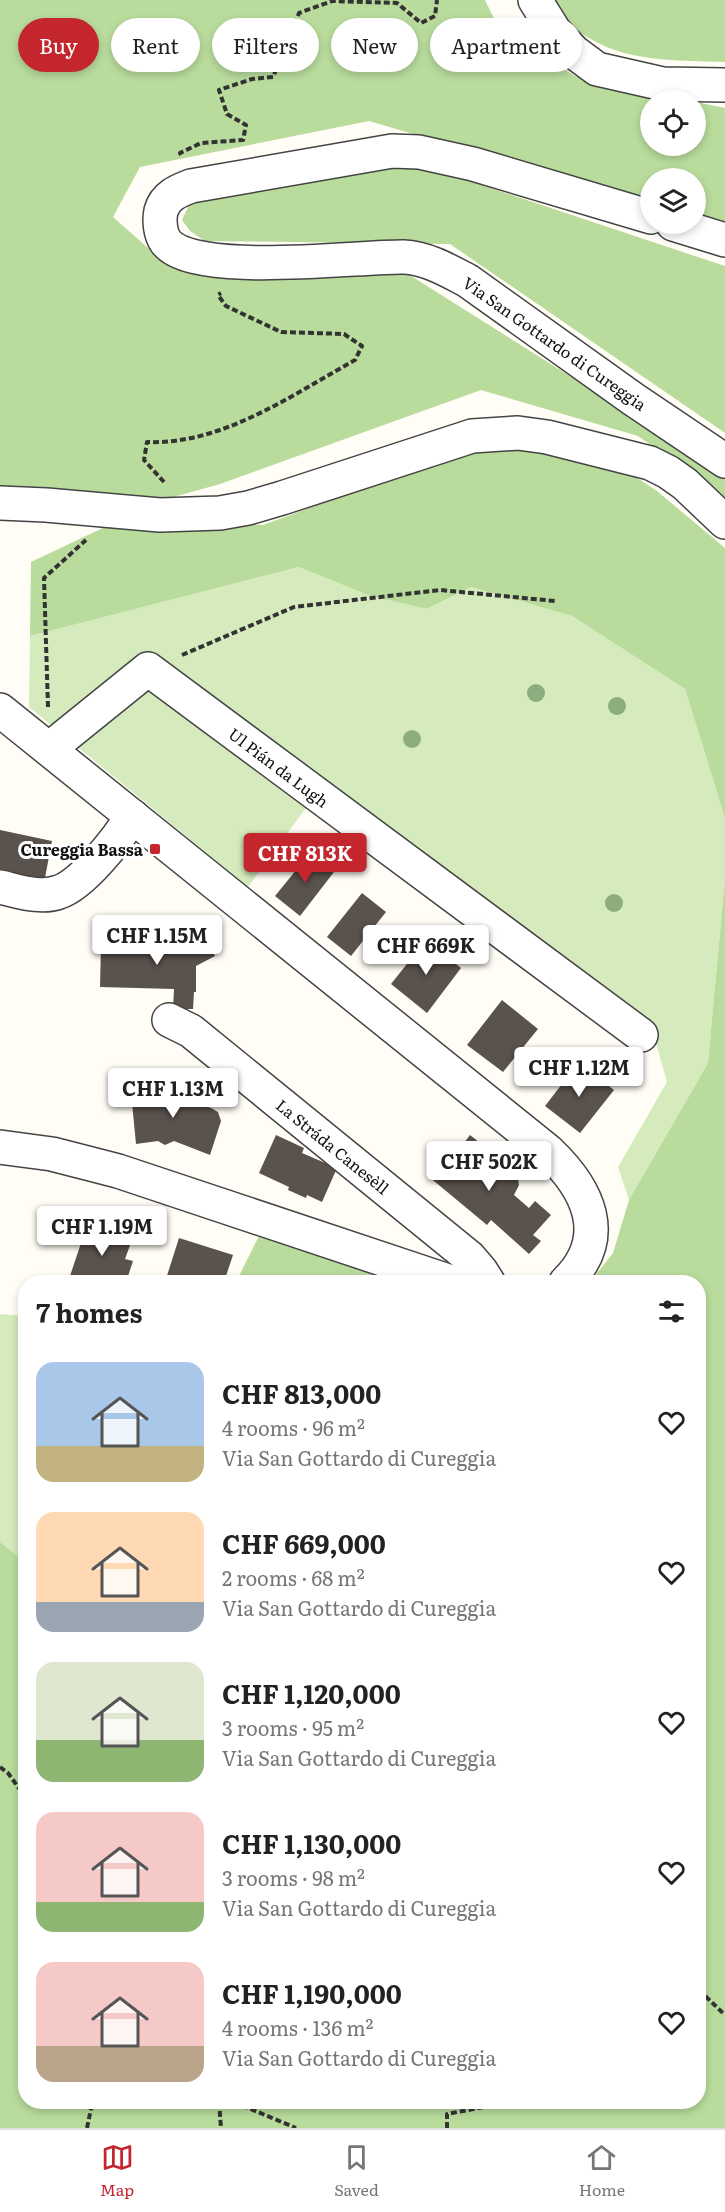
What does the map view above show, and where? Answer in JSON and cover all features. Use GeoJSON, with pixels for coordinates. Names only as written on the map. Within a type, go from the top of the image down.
{"type":"FeatureCollection","features":[{"type":"Feature","properties":{"kind":"street"},"geometry":{"type":"LineString","coordinates":[[535,0],[555,32],[574,52],[597,69],[663,84],[725,85]]}},
{"type":"Feature","properties":{"kind":"street","name":"Via San Gottardo di Cureggia"},"geometry":{"type":"LineString","coordinates":[[640,214],[473,164],[419,152],[392,151],[191,186],[175,192],[166,201],[161,211],[162,231],[166,242],[192,256],[269,263],[407,257],[428,262],[468,281],[633,399],[725,461]]}},
{"type":"Feature","properties":{"kind":"street"},"geometry":{"type":"LineString","coordinates":[[706,234],[725,240]]}},
{"type":"Feature","properties":{"kind":"street"},"geometry":{"type":"LineString","coordinates":[[0,503],[119,510],[160,515],[195,515],[248,508],[472,436],[518,433],[547,437],[650,463],[685,484],[725,522]]}},
{"type":"Feature","properties":{"kind":"street"},"geometry":{"type":"LineString","coordinates":[[49,749],[148,669]]}},
{"type":"Feature","properties":{"kind":"street","name":"Ul Pián da Lugh"},"geometry":{"type":"LineString","coordinates":[[148,669],[641,1035]]}},
{"type":"Feature","properties":{"kind":"street"},"geometry":{"type":"LineString","coordinates":[[0,710],[564,1166],[576,1180],[585,1196],[592,1227],[584,1259],[573,1275]]}},
{"type":"Feature","properties":{"kind":"street"},"geometry":{"type":"LineString","coordinates":[[0,887],[48,895],[73,885],[89,871],[132,816]]}},
{"type":"Feature","properties":{"kind":"street","name":"La Stráda Canesèll"},"geometry":{"type":"LineString","coordinates":[[169,1020],[191,1031],[469,1257],[484,1275]]}},
{"type":"Feature","properties":{"kind":"street"},"geometry":{"type":"LineString","coordinates":[[0,1147],[52,1155],[118,1171],[430,1275]]}},
{"type":"Feature","properties":{"kind":"path"},"geometry":{"type":"LineString","coordinates":[[191,186],[180,153],[201,143],[243,140],[246,125],[227,114],[219,90],[252,79],[273,77],[299,13],[332,1],[397,3],[421,23],[435,16],[437,0]]}},
{"type":"Feature","properties":{"kind":"path"},"geometry":{"type":"LineString","coordinates":[[195,515],[144,460],[147,442],[166,443],[213,432],[256,414],[356,360],[362,346],[344,334],[281,332],[226,306],[218,296],[223,291]]}},
{"type":"Feature","properties":{"kind":"path"},"geometry":{"type":"LineString","coordinates":[[49,749],[44,578],[119,510]]}},
{"type":"Feature","properties":{"kind":"path"},"geometry":{"type":"LineString","coordinates":[[148,669],[294,607],[440,590],[555,601]]}},
{"type":"Feature","properties":{"kind":"path"},"geometry":{"type":"LineString","coordinates":[[0,1767],[8,1773],[18,1787]]}},
{"type":"Feature","properties":{"kind":"path"},"geometry":{"type":"LineString","coordinates":[[706,1996],[725,2015]]}},
{"type":"Feature","properties":{"kind":"path"},"geometry":{"type":"LineString","coordinates":[[87,2128],[93,2109]]}},
{"type":"Feature","properties":{"kind":"path"},"geometry":{"type":"LineString","coordinates":[[220,2109],[221,2128]]}},
{"type":"Feature","properties":{"kind":"path"},"geometry":{"type":"LineString","coordinates":[[251,2109],[296,2128]]}},
{"type":"Feature","properties":{"kind":"path"},"geometry":{"type":"LineString","coordinates":[[447,2128],[447,2114],[473,2109]]}},
{"type":"Feature","properties":{"kind":"green space"},"geometry":{"type":"Polygon","coordinates":[[[0,0],[485,0],[494,18],[430,18],[430,72],[569,72],[575,76],[643,90],[640,90],[640,156],[706,156],[706,104],[725,108],[725,226],[706,220],[706,168],[640,168],[640,201],[369,121],[140,167],[113,217],[165,263],[408,274],[725,474],[725,497],[638,436],[481,390],[220,484],[170,498],[0,489],[0,0]]]}},
{"type":"Feature","properties":{"kind":"green space"},"geometry":{"type":"Polygon","coordinates":[[[552,0],[725,0],[725,62],[684,61],[624,53],[606,47],[582,33],[582,18],[563,18],[552,0]]]}},
{"type":"Feature","properties":{"kind":"green space"},"geometry":{"type":"Polygon","coordinates":[[[373,149],[725,266],[725,433],[450,244],[205,241],[190,231],[182,220],[189,205],[202,200],[373,149]]]}},
{"type":"Feature","properties":{"kind":"green space"},"geometry":{"type":"Polygon","coordinates":[[[484,444],[605,457],[657,491],[725,548],[725,818],[685,689],[572,616],[471,587],[427,609],[370,596],[299,567],[30,636],[31,562],[105,527],[136,522],[263,525],[484,444]]]}},
{"type":"Feature","properties":{"kind":"green space"},"geometry":{"type":"Polygon","coordinates":[[[299,567],[370,596],[427,609],[471,587],[572,616],[685,689],[725,818],[725,878],[708,1063],[629,1200],[618,1167],[667,1082],[651,1026],[325,782],[248,887],[29,707],[30,636],[299,567]]]}},
{"type":"Feature","properties":{"kind":"green space"},"geometry":{"type":"Polygon","coordinates":[[[725,878],[725,2128],[0,2128],[0,1542],[18,1557],[18,2109],[706,2109],[706,1275],[596,1275],[613,1253],[629,1200],[708,1063],[725,878]]]}},
{"type":"Feature","properties":{"kind":"green space"},"geometry":{"type":"Polygon","coordinates":[[[264,1226],[372,1275],[240,1275],[264,1226]]]}},
{"type":"Feature","properties":{"kind":"green space"},"geometry":{"type":"Polygon","coordinates":[[[0,1314],[18,1315],[18,1557],[0,1542],[0,1314]]]}},
{"type":"Feature","properties":{"kind":"building"},"geometry":{"type":"Polygon","coordinates":[[[0,830],[52,841],[44,883],[0,874],[0,830]]]}},
{"type":"Feature","properties":{"kind":"building"},"geometry":{"type":"Polygon","coordinates":[[[310,853],[334,872],[300,916],[275,896],[310,853]]]}},
{"type":"Feature","properties":{"kind":"building"},"geometry":{"type":"Polygon","coordinates":[[[362,893],[386,912],[351,956],[327,937],[362,893]]]}},
{"type":"Feature","properties":{"kind":"building"},"geometry":{"type":"Polygon","coordinates":[[[200,927],[215,956],[196,966],[196,992],[194,992],[193,1009],[173,1009],[174,989],[100,987],[101,944],[162,946],[200,927]]]}},
{"type":"Feature","properties":{"kind":"building"},"geometry":{"type":"Polygon","coordinates":[[[426,940],[461,968],[427,1013],[391,984],[426,940]]]}},
{"type":"Feature","properties":{"kind":"building"},"geometry":{"type":"Polygon","coordinates":[[[502,1000],[538,1029],[503,1072],[467,1045],[502,1000]]]}},
{"type":"Feature","properties":{"kind":"building"},"geometry":{"type":"Polygon","coordinates":[[[579,1062],[614,1090],[580,1133],[545,1106],[579,1062]]]}},
{"type":"Feature","properties":{"kind":"building"},"geometry":{"type":"Polygon","coordinates":[[[158,1080],[169,1086],[174,1095],[218,1112],[221,1121],[210,1155],[174,1141],[165,1145],[158,1141],[136,1144],[131,1093],[143,1092],[158,1080]]]}},
{"type":"Feature","properties":{"kind":"building"},"geometry":{"type":"Polygon","coordinates":[[[276,1135],[304,1148],[302,1153],[337,1168],[322,1202],[288,1190],[289,1187],[259,1173],[276,1135]]]}},
{"type":"Feature","properties":{"kind":"building"},"geometry":{"type":"Polygon","coordinates":[[[470,1135],[507,1164],[504,1167],[511,1172],[508,1175],[518,1178],[519,1185],[514,1195],[529,1208],[535,1201],[551,1215],[533,1235],[541,1241],[529,1254],[491,1220],[487,1225],[428,1176],[450,1149],[455,1155],[470,1135]]]}},
{"type":"Feature","properties":{"kind":"building"},"geometry":{"type":"Polygon","coordinates":[[[88,1222],[133,1237],[125,1259],[133,1261],[128,1275],[70,1275],[88,1222]]]}},
{"type":"Feature","properties":{"kind":"building"},"geometry":{"type":"Polygon","coordinates":[[[179,1238],[233,1255],[226,1275],[167,1275],[179,1238]]]}},
{"type":"Feature","properties":{"kind":"place","name":"Cureggia Bassa"},"geometry":{"type":"Point","coordinates":[155,849]}}]}
